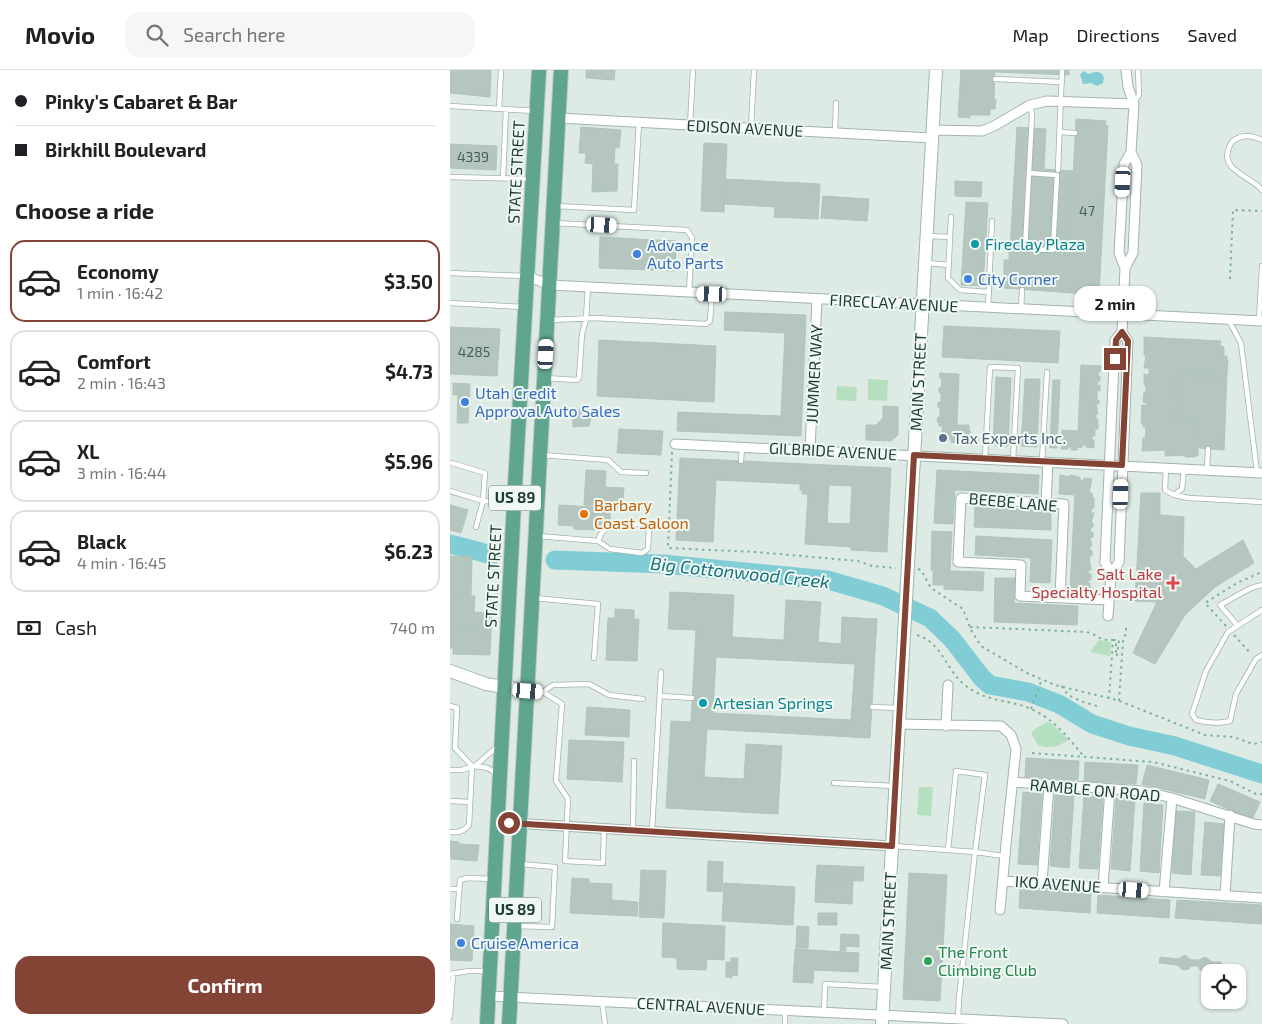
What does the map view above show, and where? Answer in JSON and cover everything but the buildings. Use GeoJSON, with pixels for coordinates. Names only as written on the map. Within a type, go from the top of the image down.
{"type":"FeatureCollection","features":[{"type":"Feature","properties":{"kind":"main road","name":"STATE STREET"},"geometry":{"type":"LineString","coordinates":[[487,1024],[539,70]]}},
{"type":"Feature","properties":{"kind":"main road","name":"US 89"},"geometry":{"type":"LineString","coordinates":[[510,1024],[561,70]]}},
{"type":"Feature","properties":{"kind":"street","name":"MAIN STREET"},"geometry":{"type":"LineString","coordinates":[[883,1020],[936,70]]}},
{"type":"Feature","properties":{"kind":"street"},"geometry":{"type":"LineString","coordinates":[[1108,616],[1111,574],[1105,562],[1116,340],[1122,332],[1125,268],[1132,254],[1137,165],[1132,152],[1134,104],[1128,87],[1126,70]]}},
{"type":"Feature","properties":{"kind":"street","name":"EDISON AVENUE"},"geometry":{"type":"LineString","coordinates":[[558,118],[835,133],[932,134],[982,131],[1030,105],[1046,101],[1134,104]]}},
{"type":"Feature","properties":{"kind":"street"},"geometry":{"type":"LineString","coordinates":[[1125,268],[1119,253],[1124,164],[1132,152]]}},
{"type":"Feature","properties":{"kind":"street","name":"FIRECLAY AVENUE"},"geometry":{"type":"LineString","coordinates":[[527,276],[550,285],[1261,321]]}},
{"type":"Feature","properties":{"kind":"street","name":"JUMMER WAY"},"geometry":{"type":"LineString","coordinates":[[810,450],[817,299]]}},
{"type":"Feature","properties":{"kind":"street"},"geometry":{"type":"LineString","coordinates":[[1111,574],[1119,562],[1128,341],[1122,332]]}},
{"type":"Feature","properties":{"kind":"street","name":"GILBRIDE AVENUE"},"geometry":{"type":"LineString","coordinates":[[675,444],[1259,473]]}},
{"type":"Feature","properties":{"kind":"street"},"geometry":{"type":"LineString","coordinates":[[1045,462],[1046,502]]}},
{"type":"Feature","properties":{"kind":"street","name":"BEEBE LANE"},"geometry":{"type":"LineString","coordinates":[[961,498],[1046,502],[1064,504],[1060,598],[1020,596],[1021,566],[958,562],[961,498]]}},
{"type":"Feature","properties":{"kind":"street"},"geometry":{"type":"LineString","coordinates":[[1060,598],[1110,600]]}},
{"type":"Feature","properties":{"kind":"street"},"geometry":{"type":"LineString","coordinates":[[450,671],[486,684],[528,691]]}},
{"type":"Feature","properties":{"kind":"street"},"geometry":{"type":"LineString","coordinates":[[946,726],[948,686]]}},
{"type":"Feature","properties":{"kind":"street"},"geometry":{"type":"LineString","coordinates":[[899,724],[1001,726],[1011,735],[1016,749],[1000,910]]}},
{"type":"Feature","properties":{"kind":"street","name":"RAMBLE ON ROAD"},"geometry":{"type":"LineString","coordinates":[[1013,782],[1142,791],[1262,825]]}},
{"type":"Feature","properties":{"kind":"street"},"geometry":{"type":"LineString","coordinates":[[1042,883],[1049,785]]}},
{"type":"Feature","properties":{"kind":"street"},"geometry":{"type":"LineString","coordinates":[[1103,887],[1110,789]]}},
{"type":"Feature","properties":{"kind":"street"},"geometry":{"type":"LineString","coordinates":[[1164,892],[1172,798]]}},
{"type":"Feature","properties":{"kind":"street"},"geometry":{"type":"LineString","coordinates":[[1225,896],[1230,816]]}},
{"type":"Feature","properties":{"kind":"street"},"geometry":{"type":"LineString","coordinates":[[497,822],[892,846]]}},
{"type":"Feature","properties":{"kind":"street","name":"IKO AVENUE"},"geometry":{"type":"LineString","coordinates":[[1003,881],[1262,898]]}},
{"type":"Feature","properties":{"kind":"street","name":"CENTRAL AVENUE"},"geometry":{"type":"LineString","coordinates":[[489,996],[824,1013],[883,1020],[958,1018],[1063,1024]]}},
{"type":"Feature","properties":{"kind":"lane"},"geometry":{"type":"LineString","coordinates":[[499,109],[501,70]]}},
{"type":"Feature","properties":{"kind":"lane"},"geometry":{"type":"LineString","coordinates":[[690,125],[693,70]]}},
{"type":"Feature","properties":{"kind":"lane"},"geometry":{"type":"LineString","coordinates":[[751,128],[754,70]]}},
{"type":"Feature","properties":{"kind":"lane"},"geometry":{"type":"LineString","coordinates":[[1058,170],[1062,70]]}},
{"type":"Feature","properties":{"kind":"lane"},"geometry":{"type":"LineString","coordinates":[[1134,104],[1139,95],[1138,70]]}},
{"type":"Feature","properties":{"kind":"lane"},"geometry":{"type":"LineString","coordinates":[[995,79],[1062,82]]}},
{"type":"Feature","properties":{"kind":"lane"},"geometry":{"type":"LineString","coordinates":[[835,133],[836,103]]}},
{"type":"Feature","properties":{"kind":"lane"},"geometry":{"type":"LineString","coordinates":[[1029,173],[1057,174],[1053,250],[1025,249],[1032,115],[1030,105]]}},
{"type":"Feature","properties":{"kind":"lane"},"geometry":{"type":"LineString","coordinates":[[450,106],[537,111]]}},
{"type":"Feature","properties":{"kind":"lane"},"geometry":{"type":"LineString","coordinates":[[503,178],[506,109]]}},
{"type":"Feature","properties":{"kind":"lane"},"geometry":{"type":"LineString","coordinates":[[554,206],[634,210],[639,122]]}},
{"type":"Feature","properties":{"kind":"lane"},"geometry":{"type":"LineString","coordinates":[[1060,132],[1075,133]]}},
{"type":"Feature","properties":{"kind":"lane"},"geometry":{"type":"LineString","coordinates":[[1262,140],[1254,137],[1238,137],[1231,142],[1227,151],[1228,161],[1232,169],[1257,184],[1262,190]]}},
{"type":"Feature","properties":{"kind":"lane"},"geometry":{"type":"LineString","coordinates":[[450,176],[534,179]]}},
{"type":"Feature","properties":{"kind":"lane"},"geometry":{"type":"LineString","coordinates":[[951,217],[948,278],[960,290],[989,292]]}},
{"type":"Feature","properties":{"kind":"lane"},"geometry":{"type":"LineString","coordinates":[[988,308],[992,221]]}},
{"type":"Feature","properties":{"kind":"lane"},"geometry":{"type":"LineString","coordinates":[[553,223],[687,230],[692,238],[688,293]]}},
{"type":"Feature","properties":{"kind":"lane"},"geometry":{"type":"LineString","coordinates":[[927,236],[950,237]]}},
{"type":"Feature","properties":{"kind":"lane"},"geometry":{"type":"LineString","coordinates":[[925,263],[948,264]]}},
{"type":"Feature","properties":{"kind":"lane"},"geometry":{"type":"LineString","coordinates":[[1261,321],[1262,266]]}},
{"type":"Feature","properties":{"kind":"lane"},"geometry":{"type":"LineString","coordinates":[[450,273],[527,276]]}},
{"type":"Feature","properties":{"kind":"lane"},"geometry":{"type":"LineString","coordinates":[[545,378],[577,380],[580,378],[582,334],[586,319],[588,287]]}},
{"type":"Feature","properties":{"kind":"lane"},"geometry":{"type":"LineString","coordinates":[[1021,309],[1022,290]]}},
{"type":"Feature","properties":{"kind":"lane"},"geometry":{"type":"LineString","coordinates":[[548,320],[595,318],[706,324],[710,320],[712,294]]}},
{"type":"Feature","properties":{"kind":"lane"},"geometry":{"type":"LineString","coordinates":[[450,303],[525,307]]}},
{"type":"Feature","properties":{"kind":"lane"},"geometry":{"type":"LineString","coordinates":[[1228,319],[1241,342],[1259,473]]}},
{"type":"Feature","properties":{"kind":"lane"},"geometry":{"type":"LineString","coordinates":[[985,459],[990,367],[1018,368],[1014,460]]}},
{"type":"Feature","properties":{"kind":"lane"},"geometry":{"type":"LineString","coordinates":[[1045,462],[1046,372]]}},
{"type":"Feature","properties":{"kind":"lane"},"geometry":{"type":"LineString","coordinates":[[741,461],[742,447]]}},
{"type":"Feature","properties":{"kind":"lane"},"geometry":{"type":"LineString","coordinates":[[1207,470],[1208,449]]}},
{"type":"Feature","properties":{"kind":"lane"},"geometry":{"type":"LineString","coordinates":[[540,455],[608,460],[621,472],[646,473]]}},
{"type":"Feature","properties":{"kind":"lane"},"geometry":{"type":"LineString","coordinates":[[452,463],[485,473],[484,501],[476,528]]}},
{"type":"Feature","properties":{"kind":"lane"},"geometry":{"type":"LineString","coordinates":[[1166,468],[1165,490],[1174,495],[1189,498],[1262,502]]}},
{"type":"Feature","properties":{"kind":"lane"},"geometry":{"type":"LineString","coordinates":[[1174,495],[1182,490],[1184,469]]}},
{"type":"Feature","properties":{"kind":"lane"},"geometry":{"type":"LineString","coordinates":[[450,491],[484,501],[514,503]]}},
{"type":"Feature","properties":{"kind":"lane"},"geometry":{"type":"LineString","coordinates":[[536,536],[598,541],[610,549],[642,553],[648,549],[649,528],[645,524],[611,523],[601,534],[598,541]]}},
{"type":"Feature","properties":{"kind":"lane"},"geometry":{"type":"LineString","coordinates":[[1237,625],[1220,605],[1251,588],[1262,585]]}},
{"type":"Feature","properties":{"kind":"lane"},"geometry":{"type":"LineString","coordinates":[[533,598],[598,604],[594,658]]}},
{"type":"Feature","properties":{"kind":"lane"},"geometry":{"type":"LineString","coordinates":[[1262,610],[1228,632],[1206,671],[1192,714],[1196,720],[1209,723],[1230,721],[1236,694],[1256,659],[1262,655]]}},
{"type":"Feature","properties":{"kind":"lane"},"geometry":{"type":"LineString","coordinates":[[652,831],[661,672]]}},
{"type":"Feature","properties":{"kind":"lane"},"geometry":{"type":"LineString","coordinates":[[543,692],[553,685],[589,684],[609,695],[643,699]]}},
{"type":"Feature","properties":{"kind":"lane"},"geometry":{"type":"LineString","coordinates":[[528,691],[543,692],[562,704],[556,780],[568,799],[565,861]]}},
{"type":"Feature","properties":{"kind":"lane"},"geometry":{"type":"LineString","coordinates":[[660,696],[692,698]]}},
{"type":"Feature","properties":{"kind":"lane"},"geometry":{"type":"LineString","coordinates":[[450,706],[457,708],[455,748],[473,766],[488,768],[500,777]]}},
{"type":"Feature","properties":{"kind":"lane"},"geometry":{"type":"LineString","coordinates":[[872,707],[900,708]]}},
{"type":"Feature","properties":{"kind":"lane"},"geometry":{"type":"LineString","coordinates":[[450,770],[462,770],[473,766],[488,756],[502,742]]}},
{"type":"Feature","properties":{"kind":"lane"},"geometry":{"type":"LineString","coordinates":[[633,830],[634,761]]}},
{"type":"Feature","properties":{"kind":"lane"},"geometry":{"type":"LineString","coordinates":[[451,832],[457,833],[470,825],[473,766]]}},
{"type":"Feature","properties":{"kind":"lane"},"geometry":{"type":"LineString","coordinates":[[948,850],[956,771],[985,774],[958,1018]]}},
{"type":"Feature","properties":{"kind":"lane"},"geometry":{"type":"LineString","coordinates":[[834,783],[896,786]]}},
{"type":"Feature","properties":{"kind":"lane"},"geometry":{"type":"LineString","coordinates":[[450,801],[470,802]]}},
{"type":"Feature","properties":{"kind":"lane"},"geometry":{"type":"LineString","coordinates":[[519,864],[554,867],[565,861],[603,863],[604,828]]}},
{"type":"Feature","properties":{"kind":"lane"},"geometry":{"type":"LineString","coordinates":[[892,846],[1005,856]]}},
{"type":"Feature","properties":{"kind":"lane"},"geometry":{"type":"LineString","coordinates":[[514,926],[552,927],[554,867]]}},
{"type":"Feature","properties":{"kind":"lane"},"geometry":{"type":"LineString","coordinates":[[458,919],[460,880],[468,878],[494,879]]}},
{"type":"Feature","properties":{"kind":"lane"},"geometry":{"type":"LineString","coordinates":[[450,889],[459,890]]}},
{"type":"Feature","properties":{"kind":"lane"},"geometry":{"type":"LineString","coordinates":[[450,1017],[451,974],[469,971],[490,971]]}},
{"type":"Feature","properties":{"kind":"lane"},"geometry":{"type":"LineString","coordinates":[[824,1013],[825,984],[884,987]]}},
{"type":"Feature","properties":{"kind":"lane"},"geometry":{"type":"LineString","coordinates":[[602,1001],[605,1024]]}},
{"type":"Feature","properties":{"kind":"lane"},"geometry":{"type":"LineString","coordinates":[[785,1011],[785,1024]]}},
{"type":"Feature","properties":{"kind":"path"},"geometry":{"type":"LineString","coordinates":[[1230,279],[1233,210],[1262,211]]}},
{"type":"Feature","properties":{"kind":"path"},"geometry":{"type":"LineString","coordinates":[[675,444],[672,454],[668,548],[756,552],[858,561],[872,566],[893,568]]}},
{"type":"Feature","properties":{"kind":"path"},"geometry":{"type":"LineString","coordinates":[[922,570],[931,588],[963,609],[970,627],[981,646],[1027,673],[1062,686],[1119,701],[1205,735],[1233,736],[1253,744],[1262,742]]}},
{"type":"Feature","properties":{"kind":"path"},"geometry":{"type":"LineString","coordinates":[[1119,701],[1122,641],[1126,634],[1126,625]]}},
{"type":"Feature","properties":{"kind":"path"},"geometry":{"type":"LineString","coordinates":[[970,627],[1086,632],[1094,634],[1101,640],[1116,640],[1116,656],[1118,640],[1122,641]]}},
{"type":"Feature","properties":{"kind":"path"},"geometry":{"type":"LineString","coordinates":[[1094,634],[1098,630]]}},
{"type":"Feature","properties":{"kind":"path"},"geometry":{"type":"LineString","coordinates":[[917,635],[926,638],[934,644],[957,679],[978,694],[992,700],[1031,708],[1051,720],[1084,757]]}},
{"type":"Feature","properties":{"kind":"path"},"geometry":{"type":"LineString","coordinates":[[1109,698],[1112,640]]}},
{"type":"Feature","properties":{"kind":"path"},"geometry":{"type":"LineString","coordinates":[[1031,708],[1042,679]]}},
{"type":"Feature","properties":{"kind":"path"},"geometry":{"type":"LineString","coordinates":[[1062,686],[1064,691],[1072,698],[1097,706]]}},
{"type":"Feature","properties":{"kind":"path"},"geometry":{"type":"LineString","coordinates":[[1032,753],[1153,762],[1230,781],[1256,794],[1262,794]]}},
{"type":"Feature","properties":{"kind":"green space"},"geometry":{"type":"Polygon","coordinates":[[[868,379],[888,380],[887,401],[868,400],[868,379]]]}},
{"type":"Feature","properties":{"kind":"green space"},"geometry":{"type":"Polygon","coordinates":[[[837,386],[857,387],[856,401],[836,400],[837,386]]]}},
{"type":"Feature","properties":{"kind":"green space"},"geometry":{"type":"Polygon","coordinates":[[[1099,640],[1111,642],[1110,656],[1090,652],[1099,640]]]}},
{"type":"Feature","properties":{"kind":"green space"},"geometry":{"type":"Polygon","coordinates":[[[1047,722],[1051,723],[1068,739],[1067,741],[1053,747],[1038,745],[1031,733],[1047,722]]]}},
{"type":"Feature","properties":{"kind":"green space"},"geometry":{"type":"Polygon","coordinates":[[[919,787],[933,787],[931,816],[917,815],[919,787]]]}},
{"type":"Feature","properties":{"kind":"water"},"geometry":{"type":"Polygon","coordinates":[[[1083,71],[1089,74],[1101,73],[1104,77],[1103,83],[1097,86],[1091,83],[1083,84],[1080,75],[1083,71]]]}},
{"type":"Feature","properties":{"kind":"waterway","name":"Big Cottonwood Creek"},"geometry":{"type":"LineString","coordinates":[[450,544],[492,555]]}},
{"type":"Feature","properties":{"kind":"waterway","name":"Big Cottonwood Creek"},"geometry":{"type":"LineString","coordinates":[[555,560],[663,564],[828,580],[883,596],[930,618],[952,639],[982,678],[990,685],[1028,692],[1059,704],[1092,724],[1129,736],[1175,746],[1262,774]]}},
{"type":"Feature","properties":{"kind":"place","name":"Fireclay Plaza"},"geometry":{"type":"Point","coordinates":[975,244]}},
{"type":"Feature","properties":{"kind":"place","name":"Advance Auto Parts"},"geometry":{"type":"Point","coordinates":[637,254]}},
{"type":"Feature","properties":{"kind":"place","name":"City Corner"},"geometry":{"type":"Point","coordinates":[968,279]}},
{"type":"Feature","properties":{"kind":"place","name":"Utah Credit Approval Auto Sales"},"geometry":{"type":"Point","coordinates":[465,402]}},
{"type":"Feature","properties":{"kind":"place","name":"Tax Experts Inc."},"geometry":{"type":"Point","coordinates":[943,438]}},
{"type":"Feature","properties":{"kind":"place","name":"Barbary Coast Saloon"},"geometry":{"type":"Point","coordinates":[584,514]}},
{"type":"Feature","properties":{"kind":"place","name":"Salt Lake Specialty Hospital"},"geometry":{"type":"Point","coordinates":[1173,583]}},
{"type":"Feature","properties":{"kind":"place","name":"Artesian Springs"},"geometry":{"type":"Point","coordinates":[703,703]}},
{"type":"Feature","properties":{"kind":"place","name":"Cruise America"},"geometry":{"type":"Point","coordinates":[461,943]}},
{"type":"Feature","properties":{"kind":"place","name":"The Front Climbing Club"},"geometry":{"type":"Point","coordinates":[928,961]}},
{"type":"Feature","properties":{"kind":"route"},"geometry":{"type":"LineString","coordinates":[[509,823],[892,846],[914,455],[1122,465],[1128,341],[1122,332],[1116,340],[1115,359]]}}]}
